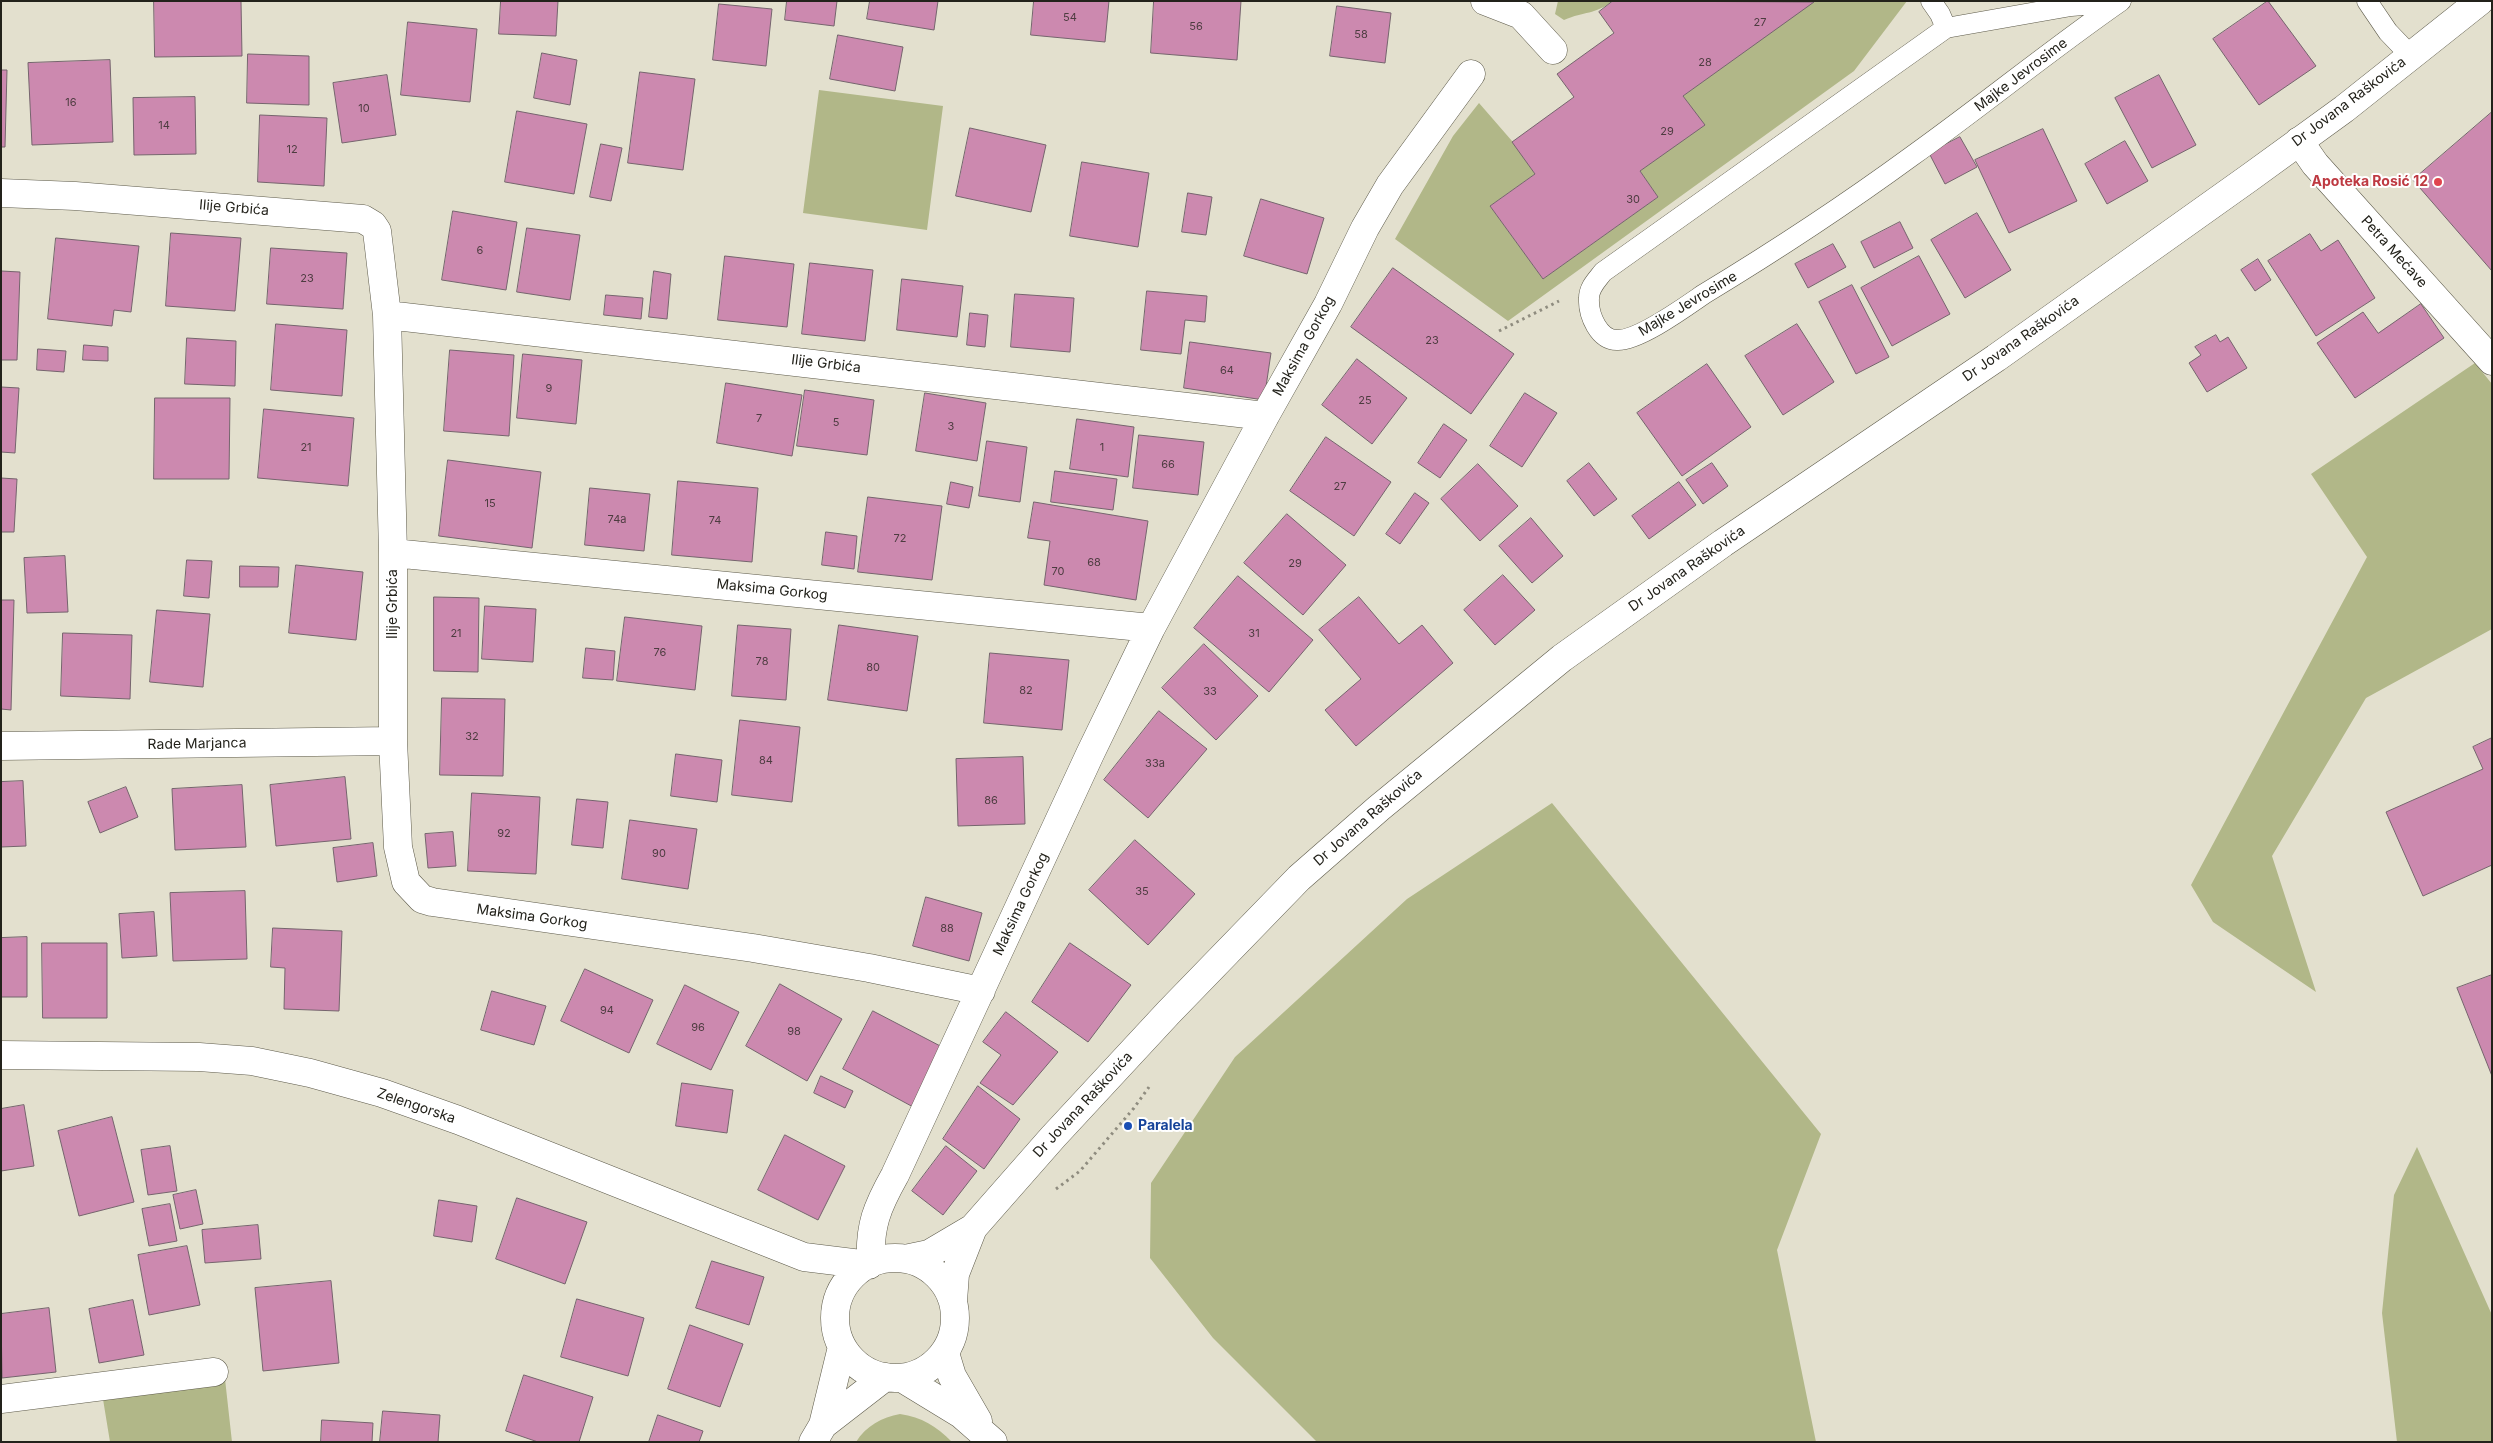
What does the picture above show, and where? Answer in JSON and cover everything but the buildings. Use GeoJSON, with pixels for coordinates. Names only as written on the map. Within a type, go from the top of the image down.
{"type":"FeatureCollection","features":[{"type":"Feature","properties":{"kind":"street"},"geometry":{"type":"LineString","coordinates":[[1485,1],[1521,15],[1554,50]]}},
{"type":"Feature","properties":{"kind":"street","name":"Dr Jovana Raškovića"},"geometry":{"type":"LineString","coordinates":[[905,1259],[929,1254],[973,1228],[1056,1134],[1299,878],[1465,736],[1562,658],[1723,543],[1996,358],[2249,178],[2344,109],[2480,1]]}},
{"type":"Feature","properties":{"kind":"street","name":"Maksima Gorkog"},"geometry":{"type":"LineString","coordinates":[[870,1264],[871,1229],[876,1213],[982,991],[1090,754],[1151,628],[1265,416],[1328,304],[1365,228],[1390,185],[1471,74]]}},
{"type":"Feature","properties":{"kind":"street","name":"Petra Mećave"},"geometry":{"type":"LineString","coordinates":[[2299,141],[2315,164],[2492,361]]}},
{"type":"Feature","properties":{"kind":"street","name":"Ilije Grbića"},"geometry":{"type":"LineString","coordinates":[[1,193],[75,196],[363,219],[373,225],[377,231],[387,314],[393,553],[393,741],[398,847],[402,871],[412,890]]}},
{"type":"Feature","properties":{"kind":"street","name":"Ilije Grbića"},"geometry":{"type":"LineString","coordinates":[[387,314],[1265,416]]}},
{"type":"Feature","properties":{"kind":"street","name":"Maksima Gorkog"},"geometry":{"type":"LineString","coordinates":[[393,553],[1151,628]]}},
{"type":"Feature","properties":{"kind":"street","name":"Rade Marjanca"},"geometry":{"type":"LineString","coordinates":[[1,746],[393,741]]}},
{"type":"Feature","properties":{"kind":"street","name":"Maksima Gorkog"},"geometry":{"type":"LineString","coordinates":[[412,890],[422,899],[432,902],[754,948],[982,991]]}},
{"type":"Feature","properties":{"kind":"street","name":"Zelengorska"},"geometry":{"type":"LineString","coordinates":[[1,1056],[93,1054],[199,1057],[252,1061],[310,1073],[382,1094],[458,1120],[808,1258],[870,1264]]}},
{"type":"Feature","properties":{"kind":"street","name":"Dr Jovana Raškovića"},"geometry":{"type":"LineString","coordinates":[[953,1301],[955,1274],[973,1228]]}},
{"type":"Feature","properties":{"kind":"street"},"geometry":{"type":"LineString","coordinates":[[808,1258],[838,1300]]}},
{"type":"Feature","properties":{"kind":"street"},"geometry":{"type":"LineString","coordinates":[[818,1433],[893,1378],[918,1374],[933,1366],[945,1353],[953,1337],[956,1319],[953,1301],[938,1276],[920,1263],[890,1258],[870,1264],[851,1277],[838,1300],[836,1323],[842,1347],[853,1361],[868,1372],[893,1378],[938,1398],[990,1439]]}},
{"type":"Feature","properties":{"kind":"street"},"geometry":{"type":"LineString","coordinates":[[818,1433],[842,1347]]}},
{"type":"Feature","properties":{"kind":"street"},"geometry":{"type":"LineString","coordinates":[[945,1353],[961,1393],[990,1439]]}},
{"type":"Feature","properties":{"kind":"street"},"geometry":{"type":"LineString","coordinates":[[1,1399],[214,1372]]}},
{"type":"Feature","properties":{"kind":"lane"},"geometry":{"type":"LineString","coordinates":[[1931,1],[1940,14],[1946,28]]}},
{"type":"Feature","properties":{"kind":"lane","name":"Majke Jevrosime"},"geometry":{"type":"LineString","coordinates":[[2120,2],[1902,163],[1743,271],[1631,338],[1617,340],[1603,335],[1594,321],[1589,298],[1593,284],[1603,272],[1946,28],[2071,6],[2120,2]]}},
{"type":"Feature","properties":{"kind":"lane"},"geometry":{"type":"LineString","coordinates":[[2368,2],[2388,32],[2411,56]]}},
{"type":"Feature","properties":{"kind":"path"},"geometry":{"type":"LineString","coordinates":[[1499,331],[1593,284]]}},
{"type":"Feature","properties":{"kind":"path"},"geometry":{"type":"LineString","coordinates":[[1052,1192],[1080,1172],[1134,1108],[1150,1085]]}},
{"type":"Feature","properties":{"kind":"green space"},"geometry":{"type":"Polygon","coordinates":[[[1558,1],[1613,1],[1595,11],[1564,20],[1555,14],[1558,1]]]}},
{"type":"Feature","properties":{"kind":"green space"},"geometry":{"type":"Polygon","coordinates":[[[1814,1],[1907,1],[1854,71],[1508,321],[1395,239],[1453,136],[1479,103],[1512,141],[1535,174],[1490,206],[1543,279],[1658,197],[1640,171],[1704,125],[1683,96],[1814,1]]]}},
{"type":"Feature","properties":{"kind":"green space"},"geometry":{"type":"Polygon","coordinates":[[[819,90],[943,106],[927,230],[803,213],[819,90]]]}},
{"type":"Feature","properties":{"kind":"green space"},"geometry":{"type":"Polygon","coordinates":[[[2475,363],[2492,384],[2492,629],[2366,698],[2272,856],[2316,992],[2213,922],[2191,885],[2367,557],[2311,474],[2475,363]]]}},
{"type":"Feature","properties":{"kind":"green space"},"geometry":{"type":"Polygon","coordinates":[[[1552,803],[1821,1134],[1777,1250],[1816,1442],[1317,1442],[1213,1338],[1150,1258],[1151,1183],[1235,1057],[1407,899],[1552,803]]]}},
{"type":"Feature","properties":{"kind":"green space"},"geometry":{"type":"Polygon","coordinates":[[[2417,1147],[2492,1315],[2492,1442],[2397,1442],[2382,1313],[2394,1195],[2417,1147]]]}},
{"type":"Feature","properties":{"kind":"green space"},"geometry":{"type":"Polygon","coordinates":[[[225,1379],[232,1442],[110,1442],[102,1393],[225,1379]]]}},
{"type":"Feature","properties":{"kind":"green space"},"geometry":{"type":"Polygon","coordinates":[[[900,1414],[915,1417],[928,1423],[952,1442],[856,1442],[875,1423],[887,1417],[900,1414]]]}},
{"type":"Feature","properties":{"kind":"place","name":"Apoteka Rosić 12"},"geometry":{"type":"Point","coordinates":[2438,182]}},
{"type":"Feature","properties":{"kind":"place","name":"Paralela"},"geometry":{"type":"Point","coordinates":[1128,1126]}}]}
